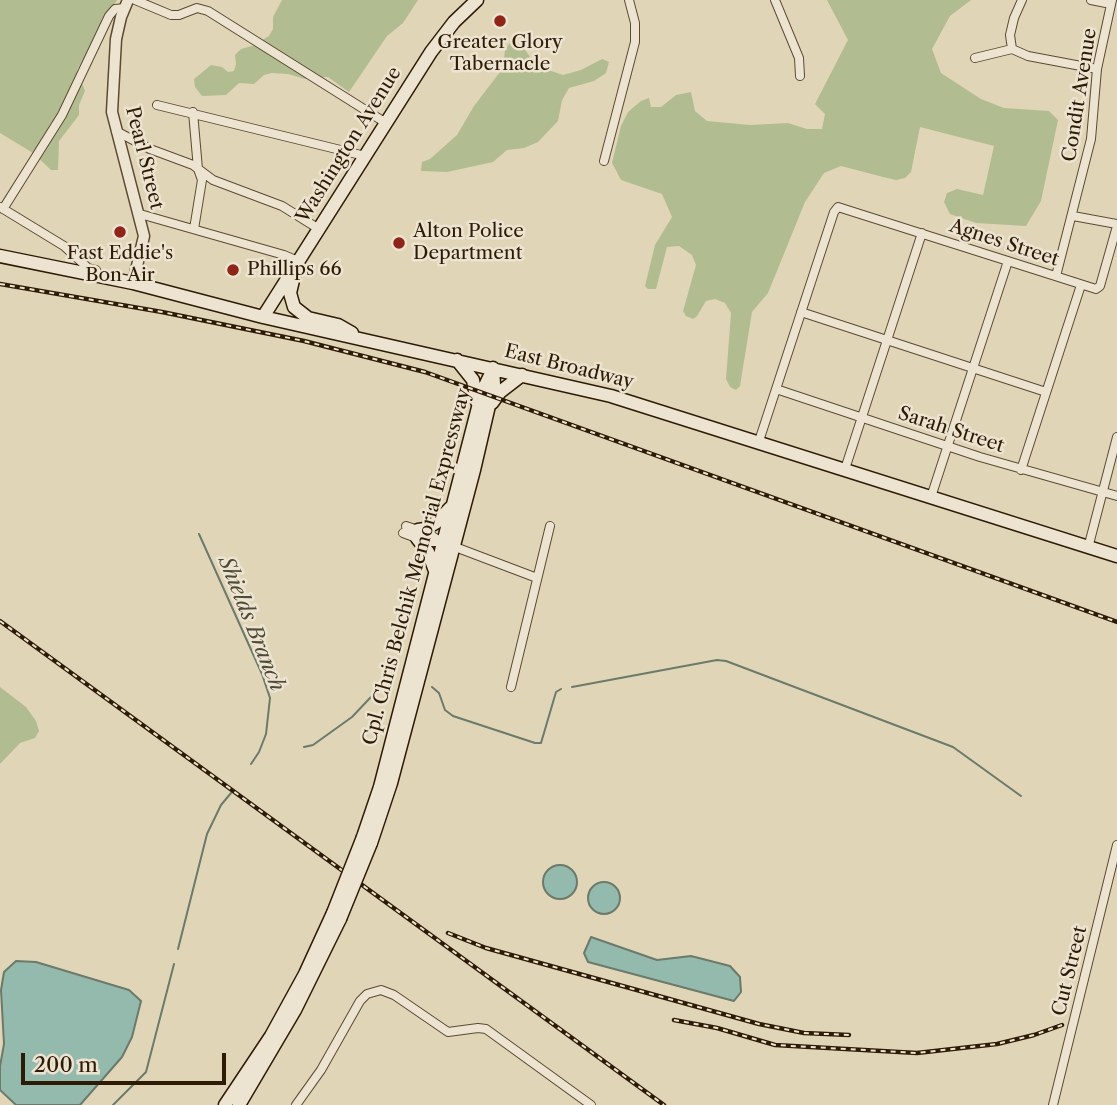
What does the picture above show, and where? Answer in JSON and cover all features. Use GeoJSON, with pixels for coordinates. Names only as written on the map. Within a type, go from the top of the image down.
{"type":"FeatureCollection","features":[{"type":"Feature","properties":{"kind":"main road","name":"Washington Avenue"},"geometry":{"type":"LineString","coordinates":[[263,317],[441,37],[477,0]]}},
{"type":"Feature","properties":{"kind":"main road","name":"East Broadway"},"geometry":{"type":"LineString","coordinates":[[0,256],[133,283],[263,317],[611,396],[1117,556]]}},
{"type":"Feature","properties":{"kind":"main road"},"geometry":{"type":"LineString","coordinates":[[298,261],[290,293],[293,307],[308,318],[338,325],[364,340]]}},
{"type":"Feature","properties":{"kind":"main road"},"geometry":{"type":"LineString","coordinates":[[457,360],[472,380],[483,409],[522,375]]}},
{"type":"Feature","properties":{"kind":"main road","name":"Cpl. Chris Belchik Memorial Expressway"},"geometry":{"type":"LineString","coordinates":[[239,1105],[295,1010],[391,783],[483,409],[482,392],[493,368]]}},
{"type":"Feature","properties":{"kind":"main road","name":"Cpl. Chris Belchik Memorial Expressway"},"geometry":{"type":"LineString","coordinates":[[367,840],[435,572],[448,545],[452,505],[483,409]]}},
{"type":"Feature","properties":{"kind":"main road"},"geometry":{"type":"LineString","coordinates":[[435,572],[428,552],[411,532],[437,522],[452,505]]}},
{"type":"Feature","properties":{"kind":"main road","name":"Cpl. Chris Belchik Memorial Expressway"},"geometry":{"type":"LineString","coordinates":[[225,1105],[276,1026],[336,916]]}},
{"type":"Feature","properties":{"kind":"street"},"geometry":{"type":"LineString","coordinates":[[135,0],[172,15],[179,15],[209,2]]}},
{"type":"Feature","properties":{"kind":"street"},"geometry":{"type":"LineString","coordinates":[[604,161],[635,42],[635,23],[629,0]]}},
{"type":"Feature","properties":{"kind":"street"},"geometry":{"type":"LineString","coordinates":[[775,0],[799,58],[800,76]]}},
{"type":"Feature","properties":{"kind":"street"},"geometry":{"type":"LineString","coordinates":[[1012,49],[1010,35],[1022,0]]}},
{"type":"Feature","properties":{"kind":"street"},"geometry":{"type":"LineString","coordinates":[[1091,0],[1111,2]]}},
{"type":"Feature","properties":{"kind":"street","name":"Condit Avenue"},"geometry":{"type":"LineString","coordinates":[[1056,276],[1091,139],[1097,69],[1111,2]]}},
{"type":"Feature","properties":{"kind":"street"},"geometry":{"type":"LineString","coordinates":[[126,4],[108,16],[62,115],[1,208],[72,252],[88,268],[133,283]]}},
{"type":"Feature","properties":{"kind":"street","name":"Pearl Street"},"geometry":{"type":"LineString","coordinates":[[126,4],[116,39],[112,112],[140,214],[144,243],[133,283]]}},
{"type":"Feature","properties":{"kind":"street"},"geometry":{"type":"LineString","coordinates":[[197,8],[208,11],[263,44],[386,122]]}},
{"type":"Feature","properties":{"kind":"street"},"geometry":{"type":"LineString","coordinates":[[975,58],[1012,49],[1028,56],[1097,69]]}},
{"type":"Feature","properties":{"kind":"street"},"geometry":{"type":"LineString","coordinates":[[157,105],[365,156]]}},
{"type":"Feature","properties":{"kind":"street"},"geometry":{"type":"LineString","coordinates":[[192,112],[198,169],[202,180],[194,229]]}},
{"type":"Feature","properties":{"kind":"street"},"geometry":{"type":"LineString","coordinates":[[116,131],[150,149],[185,162],[213,180],[282,206],[319,229]]}},
{"type":"Feature","properties":{"kind":"street","name":"Agnes Street"},"geometry":{"type":"LineString","coordinates":[[802,312],[834,212],[838,207],[1081,285]]}},
{"type":"Feature","properties":{"kind":"street"},"geometry":{"type":"LineString","coordinates":[[140,214],[298,261]]}},
{"type":"Feature","properties":{"kind":"street"},"geometry":{"type":"LineString","coordinates":[[1021,470],[1081,285],[1096,289],[1100,286],[1117,225],[1073,216]]}},
{"type":"Feature","properties":{"kind":"street"},"geometry":{"type":"LineString","coordinates":[[845,469],[922,233]]}},
{"type":"Feature","properties":{"kind":"street"},"geometry":{"type":"LineString","coordinates":[[932,497],[1008,261]]}},
{"type":"Feature","properties":{"kind":"street"},"geometry":{"type":"LineString","coordinates":[[759,441],[802,312],[1046,393]]}},
{"type":"Feature","properties":{"kind":"street","name":"Sarah Street"},"geometry":{"type":"LineString","coordinates":[[776,389],[1021,470],[1117,496]]}},
{"type":"Feature","properties":{"kind":"street"},"geometry":{"type":"LineString","coordinates":[[1088,548],[1117,437]]}},
{"type":"Feature","properties":{"kind":"street"},"geometry":{"type":"LineString","coordinates":[[511,687],[550,526]]}},
{"type":"Feature","properties":{"kind":"street"},"geometry":{"type":"LineString","coordinates":[[411,532],[537,578]]}},
{"type":"Feature","properties":{"kind":"street","name":"Cut Street"},"geometry":{"type":"LineString","coordinates":[[1054,1105],[1117,845]]}},
{"type":"Feature","properties":{"kind":"street"},"geometry":{"type":"LineString","coordinates":[[296,1105],[321,1070],[360,1002],[367,994],[381,990],[394,995],[448,1032],[486,1029],[592,1105]]}},
{"type":"Feature","properties":{"kind":"green space"},"geometry":{"type":"Polygon","coordinates":[[[0,0],[117,0],[77,70],[85,91],[79,105],[79,115],[59,141],[58,170],[51,170],[33,153],[0,133],[0,0]]]}},
{"type":"Feature","properties":{"kind":"green space"},"geometry":{"type":"Polygon","coordinates":[[[282,0],[418,0],[403,23],[387,36],[349,92],[328,77],[305,79],[272,73],[264,75],[254,84],[239,83],[226,95],[202,96],[195,87],[194,79],[211,65],[222,67],[228,72],[234,71],[235,55],[241,49],[269,36],[273,29],[273,17],[282,0]]]}},
{"type":"Feature","properties":{"kind":"green space"},"geometry":{"type":"Polygon","coordinates":[[[827,0],[971,0],[950,16],[932,49],[941,73],[981,99],[1004,108],[1049,111],[1058,120],[1041,201],[1026,226],[976,223],[950,214],[944,202],[947,193],[957,189],[983,195],[994,146],[920,127],[911,172],[905,178],[896,180],[841,166],[824,173],[805,202],[768,293],[752,312],[740,386],[736,390],[730,387],[726,379],[731,313],[725,303],[715,299],[706,301],[693,319],[686,316],[683,311],[696,265],[692,255],[679,246],[667,247],[656,289],[648,289],[645,286],[655,245],[672,217],[662,194],[621,180],[612,163],[621,126],[628,112],[649,98],[651,107],[661,107],[676,95],[691,92],[695,111],[707,121],[750,125],[788,123],[807,129],[822,129],[825,114],[815,104],[848,40],[827,0]]]}},
{"type":"Feature","properties":{"kind":"green space"},"geometry":{"type":"Polygon","coordinates":[[[510,43],[522,45],[536,66],[563,75],[581,70],[602,59],[609,62],[606,73],[594,81],[569,88],[562,100],[558,121],[538,142],[524,148],[507,150],[493,162],[447,172],[421,171],[422,162],[430,159],[457,135],[474,106],[503,68],[505,49],[510,43]]]}},
{"type":"Feature","properties":{"kind":"green space"},"geometry":{"type":"Polygon","coordinates":[[[0,687],[26,707],[36,721],[39,731],[35,738],[20,743],[0,764],[0,687]]]}},
{"type":"Feature","properties":{"kind":"water"},"geometry":{"type":"Polygon","coordinates":[[[560,865],[572,870],[577,882],[572,894],[560,899],[548,894],[543,882],[548,870],[560,865]]]}},
{"type":"Feature","properties":{"kind":"water"},"geometry":{"type":"Polygon","coordinates":[[[604,882],[616,886],[620,898],[616,910],[604,914],[592,910],[588,898],[592,886],[604,882]]]}},
{"type":"Feature","properties":{"kind":"water"},"geometry":{"type":"Polygon","coordinates":[[[591,937],[657,960],[691,956],[730,966],[740,977],[741,992],[734,1001],[588,962],[584,953],[591,937]]]}},
{"type":"Feature","properties":{"kind":"water"},"geometry":{"type":"Polygon","coordinates":[[[16,961],[36,962],[129,990],[141,1001],[132,1037],[122,1057],[80,1105],[16,1105],[0,1090],[4,1044],[1,990],[4,972],[16,961]]]}},
{"type":"Feature","properties":{"kind":"waterway","name":"Shields Branch"},"geometry":{"type":"LineString","coordinates":[[199,534],[262,674],[270,698],[266,734],[251,764]]}},
{"type":"Feature","properties":{"kind":"waterway"},"geometry":{"type":"LineString","coordinates":[[572,687],[717,660],[726,661],[953,747],[1021,796]]}},
{"type":"Feature","properties":{"kind":"waterway"},"geometry":{"type":"LineString","coordinates":[[304,747],[313,745],[352,717],[388,679],[394,677]]}},
{"type":"Feature","properties":{"kind":"waterway"},"geometry":{"type":"LineString","coordinates":[[432,687],[439,693],[445,710],[453,716],[535,743],[541,743],[556,692],[561,689]]}},
{"type":"Feature","properties":{"kind":"waterway","name":"Shields Branch"},"geometry":{"type":"LineString","coordinates":[[178,949],[207,834],[221,805],[231,793]]}},
{"type":"Feature","properties":{"kind":"waterway","name":"Shields Branch"},"geometry":{"type":"LineString","coordinates":[[113,1105],[146,1072],[174,964]]}},
{"type":"Feature","properties":{"kind":"railway"},"geometry":{"type":"LineString","coordinates":[[0,284],[162,312],[304,341],[425,372],[1117,622]]}},
{"type":"Feature","properties":{"kind":"railway"},"geometry":{"type":"LineString","coordinates":[[0,621],[664,1105]]}},
{"type":"Feature","properties":{"kind":"railway"},"geometry":{"type":"LineString","coordinates":[[448,933],[486,948],[759,1024],[804,1033],[849,1035]]}},
{"type":"Feature","properties":{"kind":"railway"},"geometry":{"type":"LineString","coordinates":[[674,1020],[717,1028],[775,1045],[917,1053],[997,1044],[1062,1025]]}},
{"type":"Feature","properties":{"kind":"place","name":"Greater Glory Tabernacle"},"geometry":{"type":"Point","coordinates":[500,21]}},
{"type":"Feature","properties":{"kind":"place","name":"Fast Eddie's Bon Air"},"geometry":{"type":"Point","coordinates":[120,232]}},
{"type":"Feature","properties":{"kind":"place","name":"Alton Police Department"},"geometry":{"type":"Point","coordinates":[399,243]}},
{"type":"Feature","properties":{"kind":"place","name":"Phillips 66"},"geometry":{"type":"Point","coordinates":[233,270]}}]}
